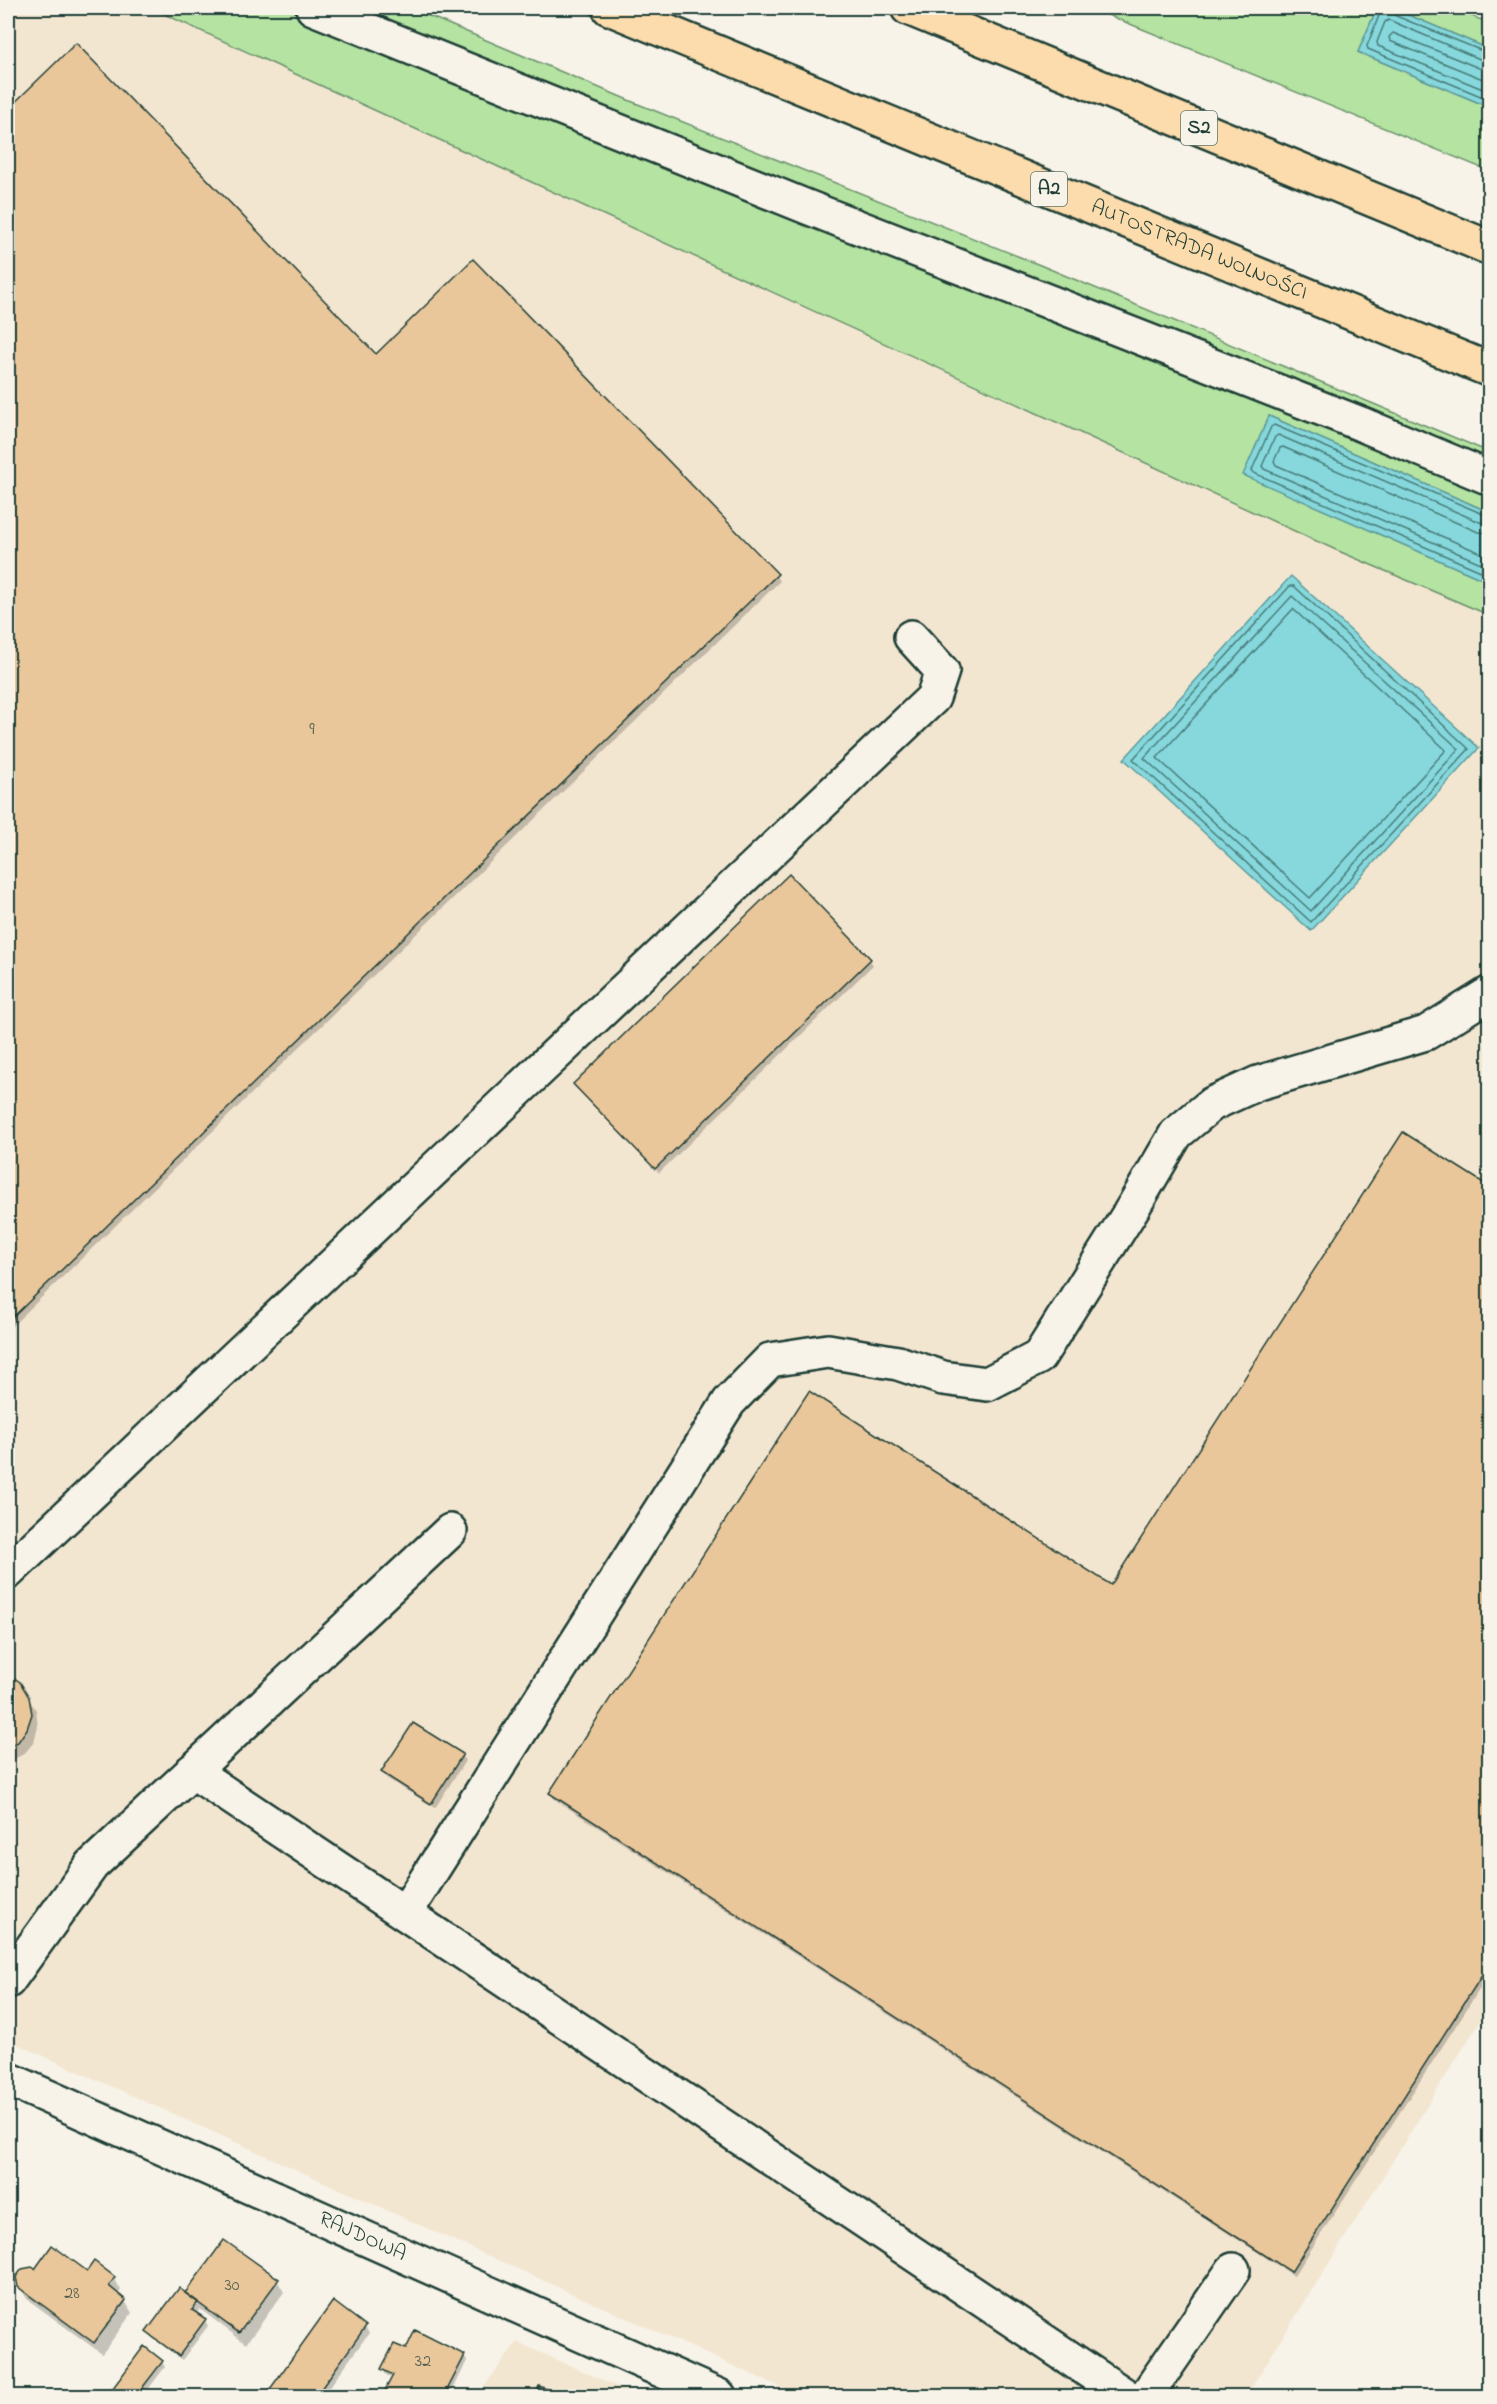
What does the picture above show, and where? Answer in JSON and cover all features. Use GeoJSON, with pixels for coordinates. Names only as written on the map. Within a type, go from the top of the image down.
{"type":"FeatureCollection","features":[{"type":"Feature","properties":{"kind":"highway","name":"AUTOSTRADA WOLNOŚCI"},"geometry":{"type":"LineString","coordinates":[[609,8],[1490,370]]}},
{"type":"Feature","properties":{"kind":"highway","name":"S2"},"geometry":{"type":"LineString","coordinates":[[908,8],[1490,248]]}},
{"type":"Feature","properties":{"kind":"street"},"geometry":{"type":"LineString","coordinates":[[313,8],[796,203],[1361,424],[1490,478]]}},
{"type":"Feature","properties":{"kind":"street"},"geometry":{"type":"LineString","coordinates":[[8,1572],[933,698],[942,671],[911,637]]}},
{"type":"Feature","properties":{"kind":"street"},"geometry":{"type":"LineString","coordinates":[[405,1913],[729,1402],[770,1360],[828,1351],[898,1363],[943,1378],[987,1384],[1039,1356],[1132,1209],[1176,1134],[1212,1104],[1258,1083],[1426,1033],[1490,993]]}},
{"type":"Feature","properties":{"kind":"street"},"geometry":{"type":"LineString","coordinates":[[8,1981],[92,1865],[450,1530]]}},
{"type":"Feature","properties":{"kind":"street"},"geometry":{"type":"LineString","coordinates":[[192,1771],[1126,2397]]}},
{"type":"Feature","properties":{"kind":"street","name":"RAJDOWA"},"geometry":{"type":"LineString","coordinates":[[8,2079],[719,2397]]}},
{"type":"Feature","properties":{"kind":"street"},"geometry":{"type":"LineString","coordinates":[[1146,2397],[1233,2270]]}},
{"type":"Feature","properties":{"kind":"shaded area"},"geometry":{"type":"Polygon","coordinates":[[[8,8],[151,8],[1336,550],[1489,615],[1489,2007],[1246,2396],[800,2396],[8,2040],[8,8]]]}},
{"type":"Feature","properties":{"kind":"shaded area"},"geometry":{"type":"Polygon","coordinates":[[[517,2342],[639,2396],[477,2396],[517,2342]]]}},
{"type":"Feature","properties":{"kind":"green space"},"geometry":{"type":"Polygon","coordinates":[[[151,8],[410,8],[633,102],[1040,265],[1489,452],[1489,512],[1269,416],[1244,475],[1489,582],[1489,615],[1336,550],[151,8]]]}},
{"type":"Feature","properties":{"kind":"green space"},"geometry":{"type":"Polygon","coordinates":[[[1091,8],[1377,8],[1358,52],[1489,107],[1489,171],[1091,8]]]}},
{"type":"Feature","properties":{"kind":"green space"},"geometry":{"type":"Polygon","coordinates":[[[1392,8],[1452,8],[1489,23],[1489,49],[1392,8]]]}},
{"type":"Feature","properties":{"kind":"water"},"geometry":{"type":"Polygon","coordinates":[[[1377,8],[1392,8],[1489,49],[1489,107],[1358,52],[1377,8]]]}},
{"type":"Feature","properties":{"kind":"water"},"geometry":{"type":"Polygon","coordinates":[[[1269,416],[1489,512],[1489,582],[1243,475],[1269,416]]]}},
{"type":"Feature","properties":{"kind":"water"},"geometry":{"type":"Polygon","coordinates":[[[1291,576],[1479,748],[1311,931],[1124,759],[1291,576]]]}},
{"type":"Feature","properties":{"kind":"building"},"geometry":{"type":"Polygon","coordinates":[[[76,43],[376,354],[473,259],[778,574],[8,1322],[8,109],[76,43]]]}},
{"type":"Feature","properties":{"kind":"building"},"geometry":{"type":"Polygon","coordinates":[[[789,874],[871,959],[655,1169],[573,1084],[789,874]]]}},
{"type":"Feature","properties":{"kind":"building"},"geometry":{"type":"Polygon","coordinates":[[[1403,1132],[1490,1187],[1490,1963],[1291,2272],[549,1793],[809,1391],[1111,1585],[1403,1132]]]}},
{"type":"Feature","properties":{"kind":"building"},"geometry":{"type":"Polygon","coordinates":[[[8,1674],[20,1682],[29,1697],[32,1714],[27,1729],[18,1742],[8,1747],[8,1674]]]}},
{"type":"Feature","properties":{"kind":"building"},"geometry":{"type":"Polygon","coordinates":[[[413,1723],[463,1754],[431,1804],[381,1772],[413,1723]]]}},
{"type":"Feature","properties":{"kind":"building"},"geometry":{"type":"Polygon","coordinates":[[[224,2240],[279,2279],[239,2333],[185,2293],[224,2240]]]}},
{"type":"Feature","properties":{"kind":"building"},"geometry":{"type":"Polygon","coordinates":[[[52,2245],[87,2271],[94,2261],[115,2277],[109,2286],[126,2300],[94,2343],[18,2287],[16,2277],[22,2269],[32,2267],[35,2269],[52,2245]]]}},
{"type":"Feature","properties":{"kind":"building"},"geometry":{"type":"Polygon","coordinates":[[[179,2288],[198,2302],[192,2310],[206,2319],[179,2356],[146,2332],[179,2288]]]}},
{"type":"Feature","properties":{"kind":"building"},"geometry":{"type":"Polygon","coordinates":[[[333,2301],[366,2326],[316,2396],[265,2396],[333,2301]]]}},
{"type":"Feature","properties":{"kind":"building"},"geometry":{"type":"Polygon","coordinates":[[[415,2330],[465,2355],[444,2396],[382,2396],[393,2375],[381,2369],[394,2344],[406,2349],[415,2330]]]}},
{"type":"Feature","properties":{"kind":"building"},"geometry":{"type":"Polygon","coordinates":[[[144,2346],[163,2361],[136,2396],[107,2396],[144,2346]]]}},
{"type":"Feature","properties":{"kind":"building"},"geometry":{"type":"Polygon","coordinates":[[[539,2386],[564,2396],[535,2396],[539,2386]]]}}]}
